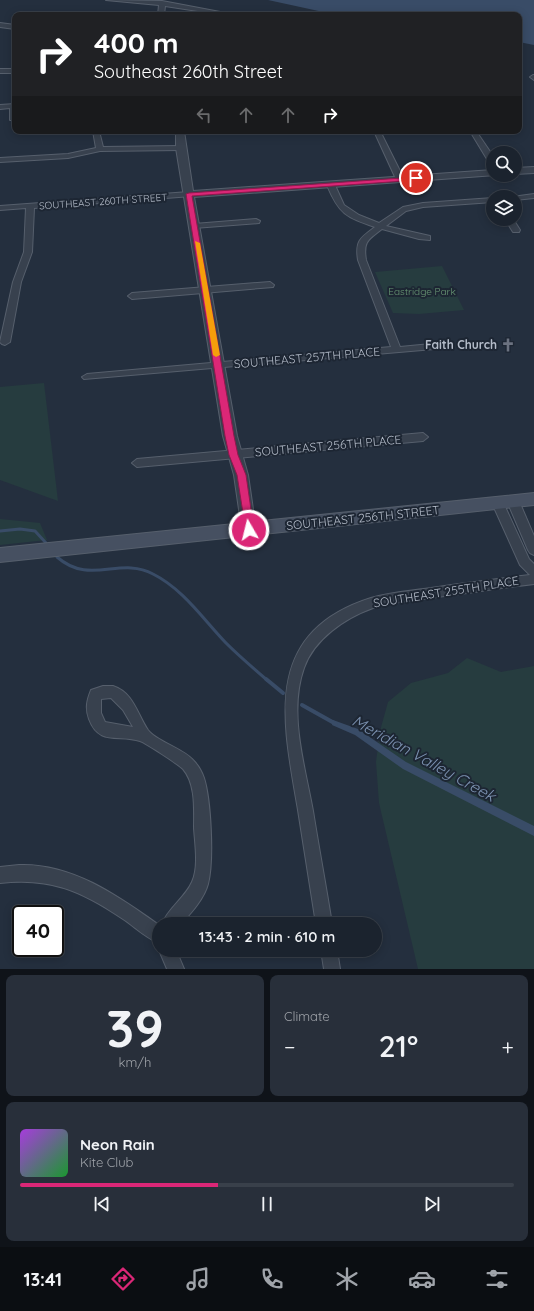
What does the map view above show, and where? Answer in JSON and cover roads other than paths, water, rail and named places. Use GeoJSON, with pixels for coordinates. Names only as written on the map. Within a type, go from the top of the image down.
{"type":"FeatureCollection","features":[{"type":"Feature","properties":{"kind":"main road","name":"SOUTHEAST 256TH STREET"},"geometry":{"type":"LineString","coordinates":[[0,555],[534,499]]}},
{"type":"Feature","properties":{"kind":"street"},"geometry":{"type":"LineString","coordinates":[[109,0],[162,3],[218,12]]}},
{"type":"Feature","properties":{"kind":"street"},"geometry":{"type":"LineString","coordinates":[[162,3],[162,12]]}},
{"type":"Feature","properties":{"kind":"street"},"geometry":{"type":"LineString","coordinates":[[0,25],[12,27]]}},
{"type":"Feature","properties":{"kind":"street"},"geometry":{"type":"LineString","coordinates":[[0,71],[12,70]]}},
{"type":"Feature","properties":{"kind":"street"},"geometry":{"type":"LineString","coordinates":[[0,107],[12,106]]}},
{"type":"Feature","properties":{"kind":"street"},"geometry":{"type":"LineString","coordinates":[[97,134],[100,149]]}},
{"type":"Feature","properties":{"kind":"street"},"geometry":{"type":"LineString","coordinates":[[180,134],[185,173],[234,455],[242,475],[249,530]]}},
{"type":"Feature","properties":{"kind":"street"},"geometry":{"type":"LineString","coordinates":[[378,134],[400,179]]}},
{"type":"Feature","properties":{"kind":"street"},"geometry":{"type":"LineString","coordinates":[[475,134],[486,151]]}},
{"type":"Feature","properties":{"kind":"street"},"geometry":{"type":"LineString","coordinates":[[0,160],[68,156],[100,149],[181,148]]}},
{"type":"Feature","properties":{"kind":"street"},"geometry":{"type":"LineString","coordinates":[[522,171],[534,170]]}},
{"type":"Feature","properties":{"kind":"street"},"geometry":{"type":"LineString","coordinates":[[185,173],[194,183],[205,187],[232,192]]}},
{"type":"Feature","properties":{"kind":"street","name":"SOUTHEAST 260TH STREET"},"geometry":{"type":"LineString","coordinates":[[0,208],[486,173]]}},
{"type":"Feature","properties":{"kind":"street"},"geometry":{"type":"LineString","coordinates":[[331,184],[341,209],[354,217],[406,235],[427,238]]}},
{"type":"Feature","properties":{"kind":"street"},"geometry":{"type":"LineString","coordinates":[[522,197],[534,196]]}},
{"type":"Feature","properties":{"kind":"street"},"geometry":{"type":"LineString","coordinates":[[397,350],[364,268],[360,248],[364,239],[403,210],[412,207],[486,201]]}},
{"type":"Feature","properties":{"kind":"street"},"geometry":{"type":"LineString","coordinates":[[4,342],[17,282],[28,252],[30,206]]}},
{"type":"Feature","properties":{"kind":"street"},"geometry":{"type":"LineString","coordinates":[[194,226],[256,221]]}},
{"type":"Feature","properties":{"kind":"street"},"geometry":{"type":"LineString","coordinates":[[513,226],[516,230]]}},
{"type":"Feature","properties":{"kind":"street"},"geometry":{"type":"LineString","coordinates":[[132,296],[270,285]]}},
{"type":"Feature","properties":{"kind":"street","name":"SOUTHEAST 257TH PLACE"},"geometry":{"type":"LineString","coordinates":[[87,377],[431,347]]}},
{"type":"Feature","properties":{"kind":"street","name":"SOUTHEAST 256TH PLACE"},"geometry":{"type":"LineString","coordinates":[[136,464],[423,436]]}},
{"type":"Feature","properties":{"kind":"street"},"geometry":{"type":"LineString","coordinates":[[505,502],[534,550]]}},
{"type":"Feature","properties":{"kind":"street"},"geometry":{"type":"LineString","coordinates":[[505,502],[524,562],[534,571]]}},
{"type":"Feature","properties":{"kind":"street","name":"SOUTHEAST 255TH PLACE"},"geometry":{"type":"LineString","coordinates":[[323,917],[294,748],[292,716],[293,687],[297,668],[309,647],[324,631],[345,616],[372,603],[534,579]]}},
{"type":"Feature","properties":{"kind":"street"},"geometry":{"type":"LineString","coordinates":[[143,735],[188,764],[197,779],[201,800],[203,861],[200,884],[187,905],[176,917]]}},
{"type":"Feature","properties":{"kind":"street"},"geometry":{"type":"LineString","coordinates":[[0,875],[30,873],[61,878],[94,890],[152,930]]}},
{"type":"Feature","properties":{"kind":"street"},"geometry":{"type":"LineString","coordinates":[[170,957],[176,969]]}},
{"type":"Feature","properties":{"kind":"street"},"geometry":{"type":"LineString","coordinates":[[330,957],[332,969]]}},
{"type":"Feature","properties":{"kind":"water"},"geometry":{"type":"Polygon","coordinates":[[[268,0],[534,0],[534,45],[522,43],[522,12],[323,12],[268,0]]]}},
{"type":"Feature","properties":{"kind":"water"},"geometry":{"type":"Polygon","coordinates":[[[333,720],[358,729],[406,762],[534,826],[534,836],[403,769],[355,735],[332,725],[333,720]]]}},
{"type":"Feature","properties":{"kind":"waterway","name":"Meridian Valley Creek"},"geometry":{"type":"LineString","coordinates":[[0,531],[20,529],[35,531],[46,543]]}},
{"type":"Feature","properties":{"kind":"waterway","name":"Meridian Valley Creek"},"geometry":{"type":"LineString","coordinates":[[57,557],[69,565],[81,569],[141,569],[164,580],[192,605],[226,643],[267,680]]}},
{"type":"Feature","properties":{"kind":"waterway","name":"Meridian Valley Creek"},"geometry":{"type":"LineString","coordinates":[[266,679],[283,693]]}},
{"type":"Feature","properties":{"kind":"waterway","name":"Meridian Valley Creek"},"geometry":{"type":"LineString","coordinates":[[302,705],[336,724]]}},
{"type":"Feature","properties":{"kind":"place","name":"Faith Church"},"geometry":{"type":"Point","coordinates":[508,345]}},
{"type":"Feature","properties":{"kind":"park label","name":"Eastridge Park"},"geometry":{"type":"Point","coordinates":[422,291]}}]}
